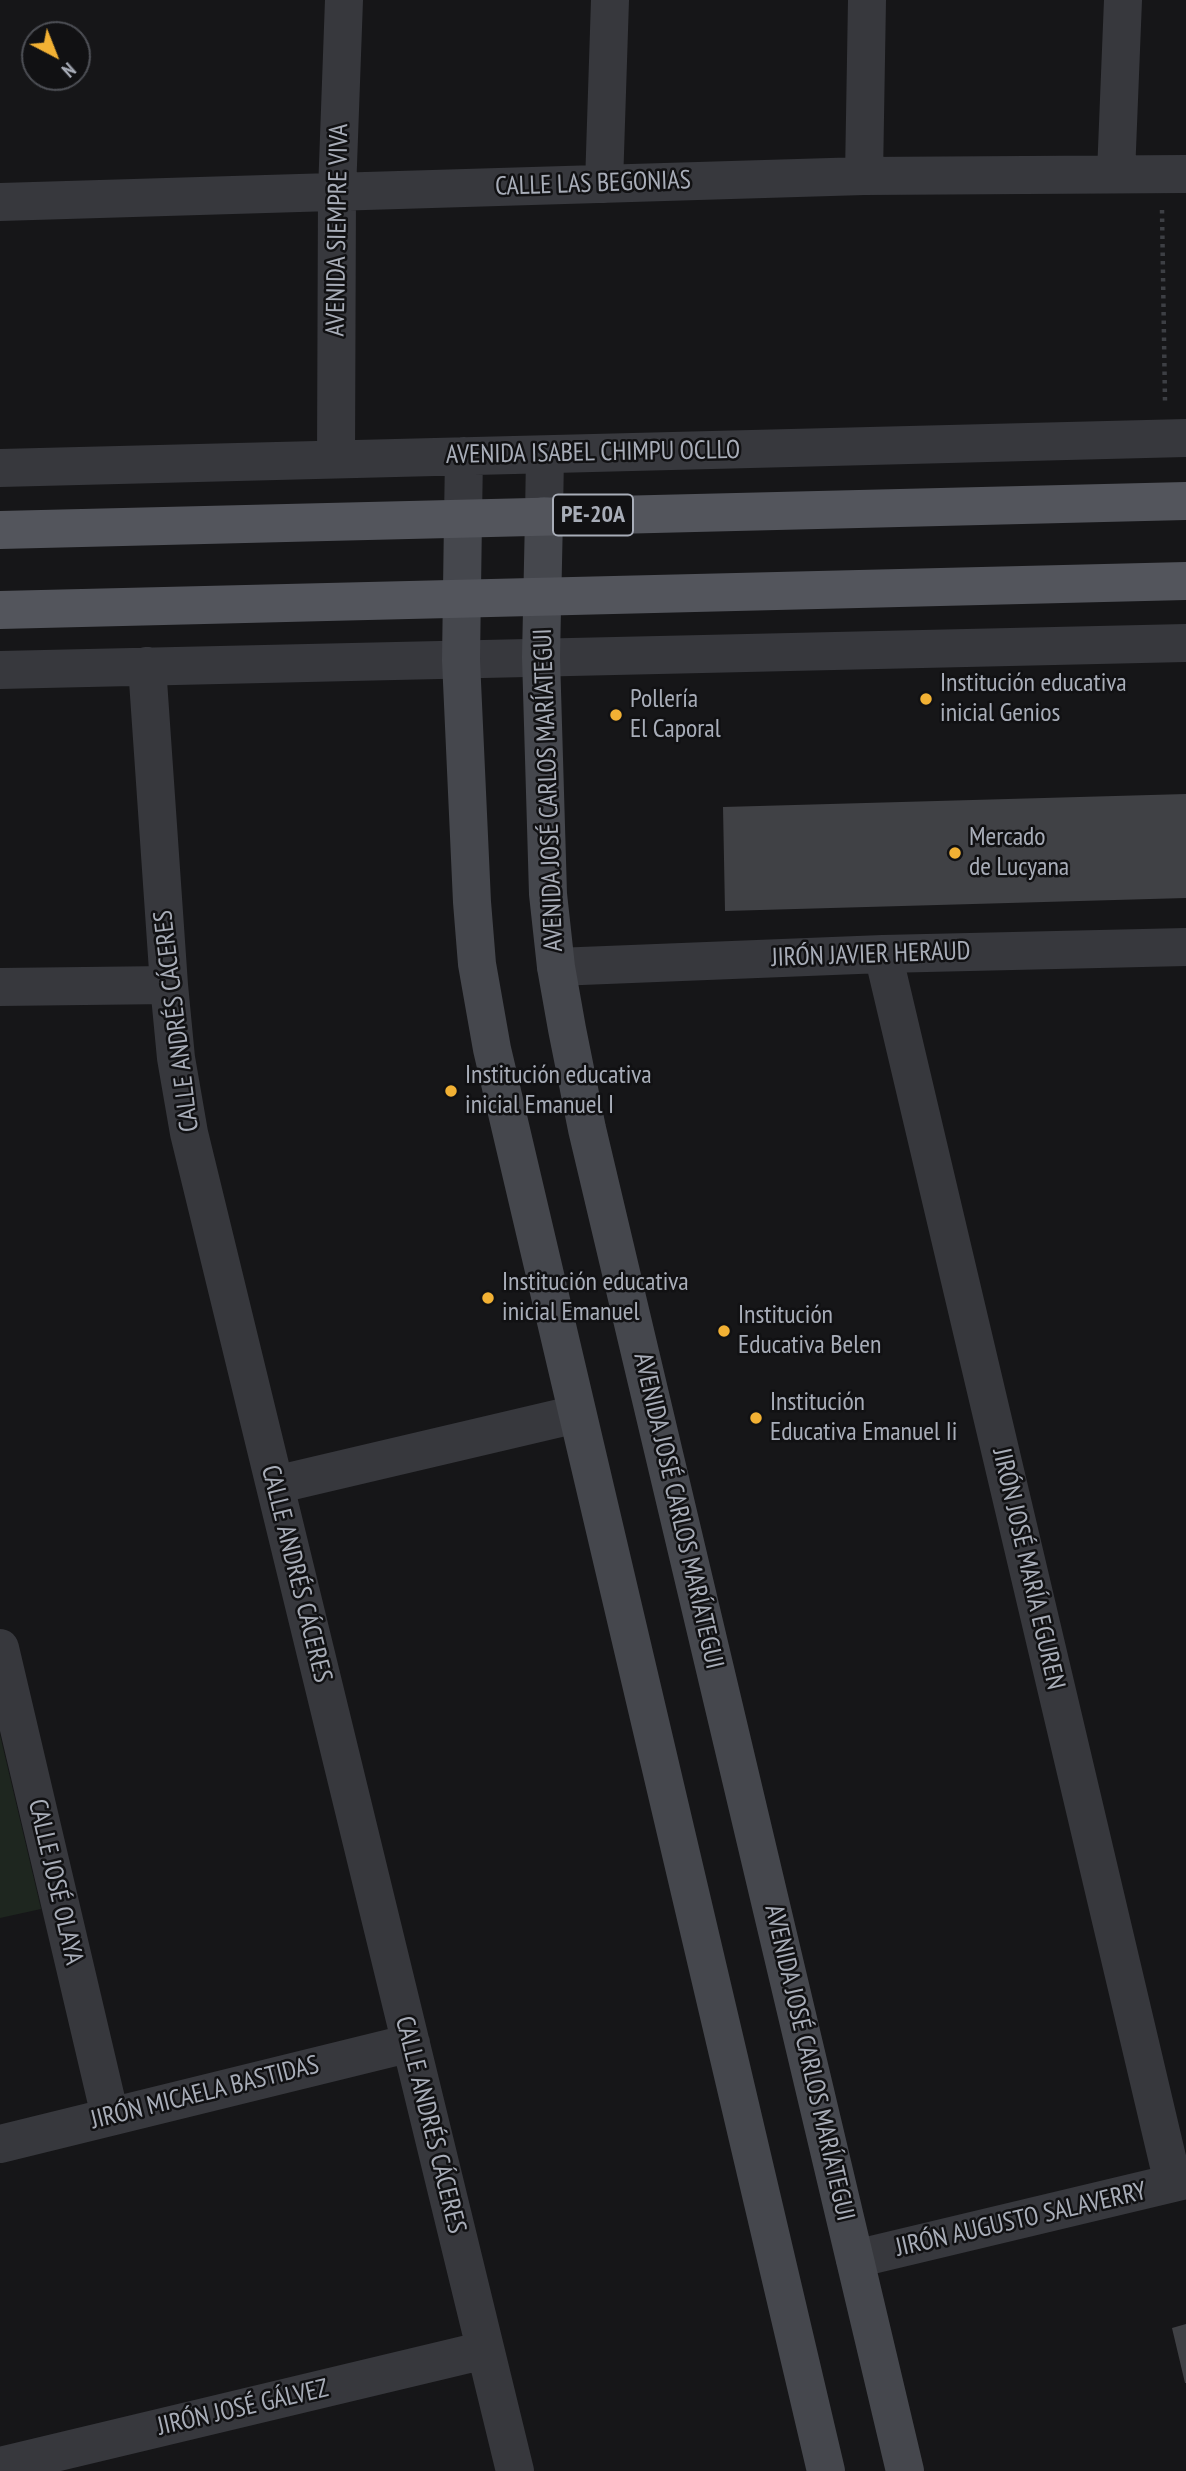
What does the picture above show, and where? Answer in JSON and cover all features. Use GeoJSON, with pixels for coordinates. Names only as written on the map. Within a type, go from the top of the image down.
{"type":"FeatureCollection","features":[{"type":"Feature","properties":{"kind":"main road","name":"PE-20A"},"geometry":{"type":"LineString","coordinates":[[0,530],[1186,501]]}},
{"type":"Feature","properties":{"kind":"main road"},"geometry":{"type":"LineString","coordinates":[[0,610],[1186,581]]}},
{"type":"Feature","properties":{"kind":"street","name":"AVENIDA SIEMPRE VIVA"},"geometry":{"type":"LineString","coordinates":[[336,459],[337,192],[344,0]]}},
{"type":"Feature","properties":{"kind":"street"},"geometry":{"type":"LineString","coordinates":[[604,184],[610,0]]}},
{"type":"Feature","properties":{"kind":"street"},"geometry":{"type":"LineString","coordinates":[[864,176],[867,0]]}},
{"type":"Feature","properties":{"kind":"street"},"geometry":{"type":"LineString","coordinates":[[1116,174],[1122,0]]}},
{"type":"Feature","properties":{"kind":"street","name":"CALLE LAS BEGONIAS"},"geometry":{"type":"LineString","coordinates":[[0,202],[864,176],[1174,174]]}},
{"type":"Feature","properties":{"kind":"street","name":"AVENIDA ISABEL CHIMPU OCLLO"},"geometry":{"type":"LineString","coordinates":[[0,468],[1176,438]]}},
{"type":"Feature","properties":{"kind":"street","name":"AVENIDA JOSÉ CARLOS MARÍATEGUI"},"geometry":{"type":"LineString","coordinates":[[545,454],[541,657],[548,894],[556,967],[567,1029],[587,1129],[905,2471]]}},
{"type":"Feature","properties":{"kind":"street"},"geometry":{"type":"LineString","coordinates":[[464,456],[461,660],[472,902],[477,964],[492,1049],[826,2471]]}},
{"type":"Feature","properties":{"kind":"street"},"geometry":{"type":"LineString","coordinates":[[0,670],[1186,643]]}},
{"type":"Feature","properties":{"kind":"street","name":"CALLE ANDRÉS CÁCERES"},"geometry":{"type":"LineString","coordinates":[[147,666],[169,985],[176,1058],[189,1133],[515,2471]]}},
{"type":"Feature","properties":{"kind":"street","name":"JIRÓN JAVIER HERAUD"},"geometry":{"type":"LineString","coordinates":[[556,967],[883,954],[1186,947]]}},
{"type":"Feature","properties":{"kind":"street","name":"JIRÓN JOSÉ MARÍA EGUREN"},"geometry":{"type":"LineString","coordinates":[[883,954],[1180,2182]]}},
{"type":"Feature","properties":{"kind":"street"},"geometry":{"type":"LineString","coordinates":[[0,987],[169,985]]}},
{"type":"Feature","properties":{"kind":"street"},"geometry":{"type":"LineString","coordinates":[[275,1485],[577,1414]]}},
{"type":"Feature","properties":{"kind":"street","name":"CALLE JOSÉ OLAYA"},"geometry":{"type":"LineString","coordinates":[[0,1648],[110,2116]]}},
{"type":"Feature","properties":{"kind":"street","name":"JIRÓN MICAELA BASTIDAS"},"geometry":{"type":"LineString","coordinates":[[0,2144],[411,2043]]}},
{"type":"Feature","properties":{"kind":"street","name":"JIRÓN AUGUSTO SALAVERRY"},"geometry":{"type":"LineString","coordinates":[[856,2259],[1180,2182]]}},
{"type":"Feature","properties":{"kind":"street","name":"JIRÓN JOSÉ GÁLVEZ"},"geometry":{"type":"LineString","coordinates":[[0,2466],[485,2350]]}},
{"type":"Feature","properties":{"kind":"path"},"geometry":{"type":"LineString","coordinates":[[1174,174],[1176,438]]}},
{"type":"Feature","properties":{"kind":"shaded area"},"geometry":{"type":"Polygon","coordinates":[[[0,1735],[41,1909],[0,1918],[0,1735]]]}},
{"type":"Feature","properties":{"kind":"building","name":"Mercado de Lucyana"},"geometry":{"type":"Polygon","coordinates":[[[1186,794],[1186,898],[725,911],[723,807],[1186,794]]]}},
{"type":"Feature","properties":{"kind":"building"},"geometry":{"type":"Polygon","coordinates":[[[1186,2324],[1186,2383],[1185,2383],[1172,2328],[1186,2324]]]}},
{"type":"Feature","properties":{"kind":"place","name":"Institución educativa inicial Genios"},"geometry":{"type":"Point","coordinates":[926,699]}},
{"type":"Feature","properties":{"kind":"place","name":"Pollería El Caporal"},"geometry":{"type":"Point","coordinates":[616,715]}},
{"type":"Feature","properties":{"kind":"place","name":"Mercado de Lucyana"},"geometry":{"type":"Point","coordinates":[955,853]}},
{"type":"Feature","properties":{"kind":"place","name":"Institución educativa inicial Emanuel I"},"geometry":{"type":"Point","coordinates":[451,1091]}},
{"type":"Feature","properties":{"kind":"place","name":"Institución educativa inicial Emanuel"},"geometry":{"type":"Point","coordinates":[488,1298]}},
{"type":"Feature","properties":{"kind":"place","name":"Institución Educativa Belen"},"geometry":{"type":"Point","coordinates":[724,1331]}},
{"type":"Feature","properties":{"kind":"place","name":"Institución Educativa Emanuel Ii"},"geometry":{"type":"Point","coordinates":[756,1418]}}]}
